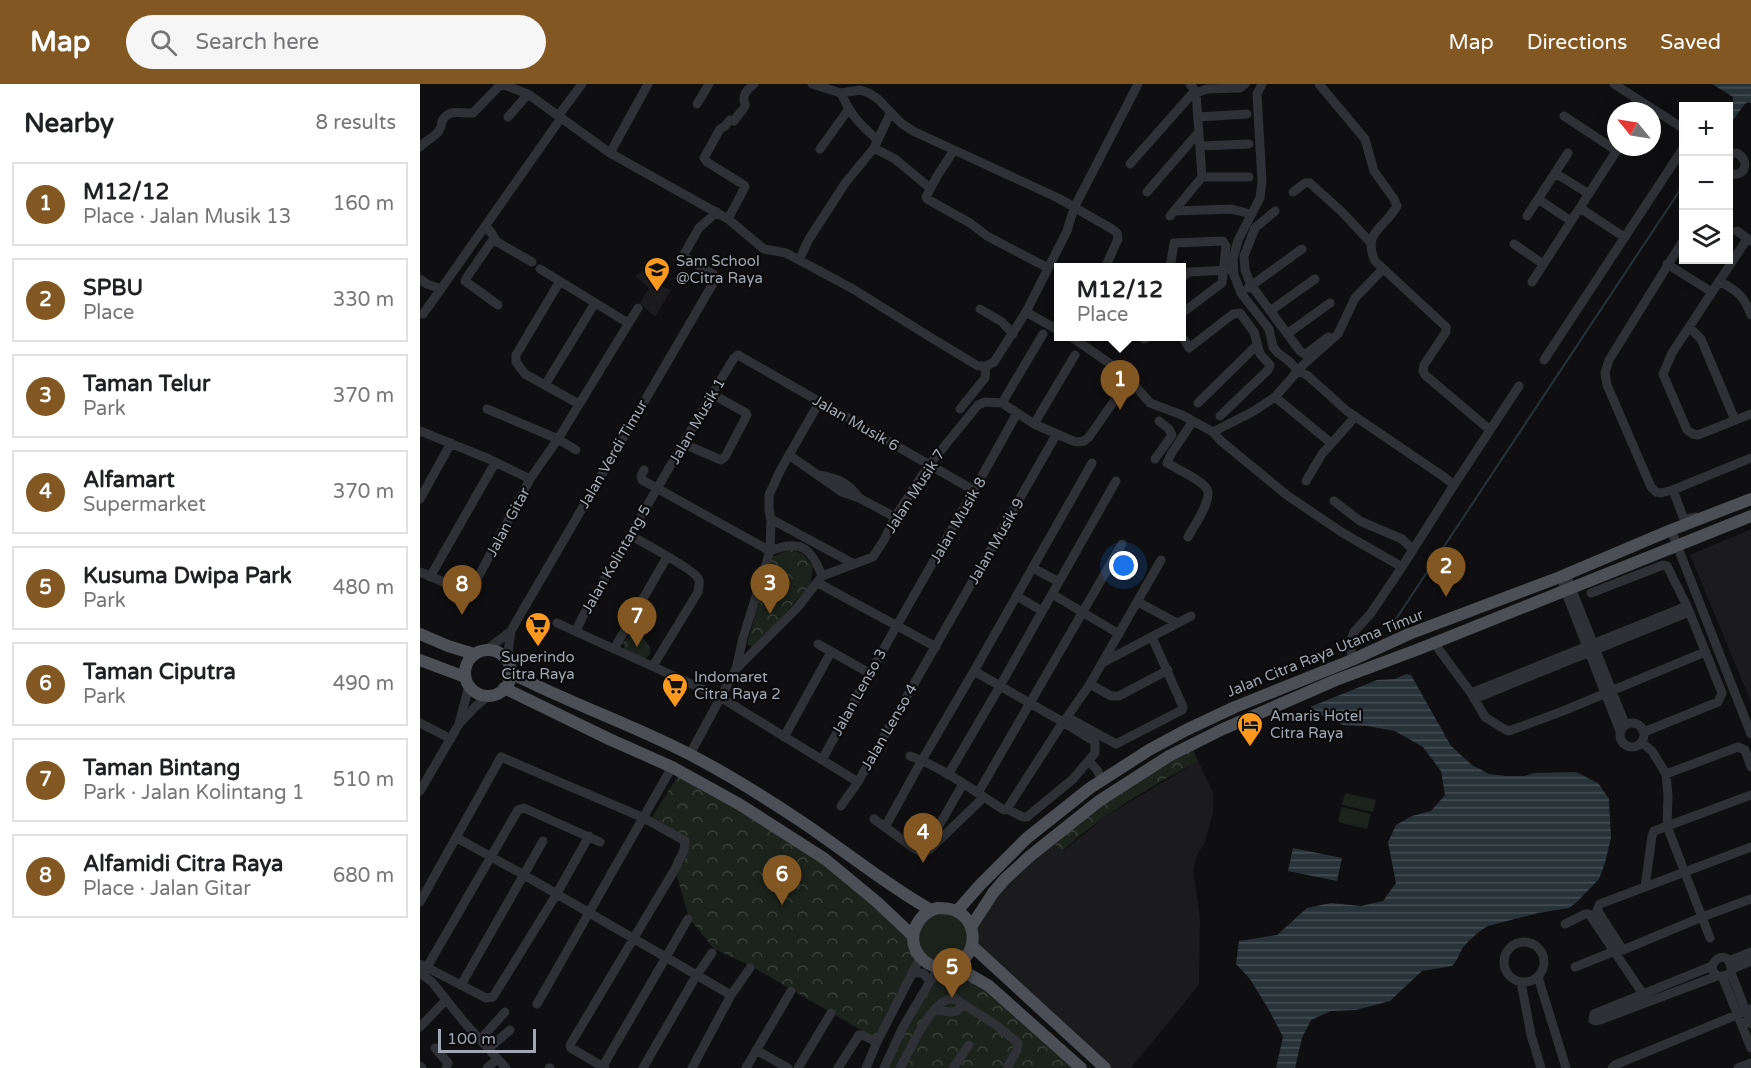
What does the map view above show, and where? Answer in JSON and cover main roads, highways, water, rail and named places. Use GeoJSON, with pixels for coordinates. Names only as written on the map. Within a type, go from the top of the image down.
{"type":"FeatureCollection","features":[{"type":"Feature","properties":{"kind":"main road","name":"Jalan Citra Raya Utama Timur"},"geometry":{"type":"LineString","coordinates":[[957,911],[1027,838],[1102,780],[1149,750],[1192,727],[1409,634],[1563,576],[1751,499]]}},
{"type":"Feature","properties":{"kind":"main road","name":"Jalan Citra Raya Utama Timur"},"geometry":{"type":"LineString","coordinates":[[971,927],[993,893],[1034,852],[1099,801],[1169,756],[1223,729],[1336,680],[1751,516]]}},
{"type":"Feature","properties":{"kind":"main road"},"geometry":{"type":"LineString","coordinates":[[1474,610],[1480,624]]}},
{"type":"Feature","properties":{"kind":"main road"},"geometry":{"type":"LineString","coordinates":[[420,633],[448,646],[480,652],[495,651],[507,660],[511,673],[504,688],[489,695],[474,691],[467,682],[420,660]]}},
{"type":"Feature","properties":{"kind":"main road"},"geometry":{"type":"LineString","coordinates":[[467,682],[465,669],[480,652]]}},
{"type":"Feature","properties":{"kind":"main road"},"geometry":{"type":"LineString","coordinates":[[511,673],[690,754],[803,823],[909,898],[929,909],[957,911],[971,927],[972,946],[962,962],[952,968],[938,968],[928,964],[920,958],[914,947],[915,927],[929,909]]}},
{"type":"Feature","properties":{"kind":"main road"},"geometry":{"type":"LineString","coordinates":[[504,688],[672,767],[739,804],[825,859],[877,902],[913,936]]}},
{"type":"Feature","properties":{"kind":"main road"},"geometry":{"type":"LineString","coordinates":[[1262,697],[1267,711]]}},
{"type":"Feature","properties":{"kind":"main road"},"geometry":{"type":"LineString","coordinates":[[613,741],[613,730],[621,722]]}},
{"type":"Feature","properties":{"kind":"main road"},"geometry":{"type":"LineString","coordinates":[[739,804],[747,798],[749,789]]}},
{"type":"Feature","properties":{"kind":"main road"},"geometry":{"type":"LineString","coordinates":[[898,922],[910,919],[913,915],[914,910],[909,898]]}},
{"type":"Feature","properties":{"kind":"main road"},"geometry":{"type":"LineString","coordinates":[[967,900],[966,905],[972,912],[981,912]]}},
{"type":"Feature","properties":{"kind":"main road"},"geometry":{"type":"LineString","coordinates":[[972,946],[1105,1068]]}},
{"type":"Feature","properties":{"kind":"main road"},"geometry":{"type":"LineString","coordinates":[[975,978],[973,970],[977,964],[990,963]]}},
{"type":"Feature","properties":{"kind":"main road"},"geometry":{"type":"LineString","coordinates":[[955,966],[989,986],[1081,1068]]}},
{"type":"Feature","properties":{"kind":"waterway"},"geometry":{"type":"LineString","coordinates":[[1392,625],[1679,192]]}},
{"type":"Feature","properties":{"kind":"place","name":"Sam School @Citra Raya"},"geometry":{"type":"Point","coordinates":[657,293]}},
{"type":"Feature","properties":{"kind":"place","name":"M12/12"},"geometry":{"type":"Point","coordinates":[1120,410]}},
{"type":"Feature","properties":{"kind":"place","name":"SPBU"},"geometry":{"type":"Point","coordinates":[1446,597]}},
{"type":"Feature","properties":{"kind":"place","name":"Taman Telur"},"geometry":{"type":"Point","coordinates":[770,614]}},
{"type":"Feature","properties":{"kind":"place","name":"Alfamidi Citra Raya"},"geometry":{"type":"Point","coordinates":[462,615]}},
{"type":"Feature","properties":{"kind":"place","name":"Taman Bintang"},"geometry":{"type":"Point","coordinates":[637,647]}},
{"type":"Feature","properties":{"kind":"place","name":"Superindo Citra Raya"},"geometry":{"type":"Point","coordinates":[538,648]}},
{"type":"Feature","properties":{"kind":"place","name":"Indomaret Citra Raya 2"},"geometry":{"type":"Point","coordinates":[675,709]}},
{"type":"Feature","properties":{"kind":"place","name":"Amaris Hotel Citra Raya"},"geometry":{"type":"Point","coordinates":[1250,748]}},
{"type":"Feature","properties":{"kind":"place","name":"Alfamart"},"geometry":{"type":"Point","coordinates":[923,863]}},
{"type":"Feature","properties":{"kind":"place","name":"Taman Ciputra"},"geometry":{"type":"Point","coordinates":[782,905]}},
{"type":"Feature","properties":{"kind":"place","name":"Kusuma Dwipa Park"},"geometry":{"type":"Point","coordinates":[952,998]}}]}
